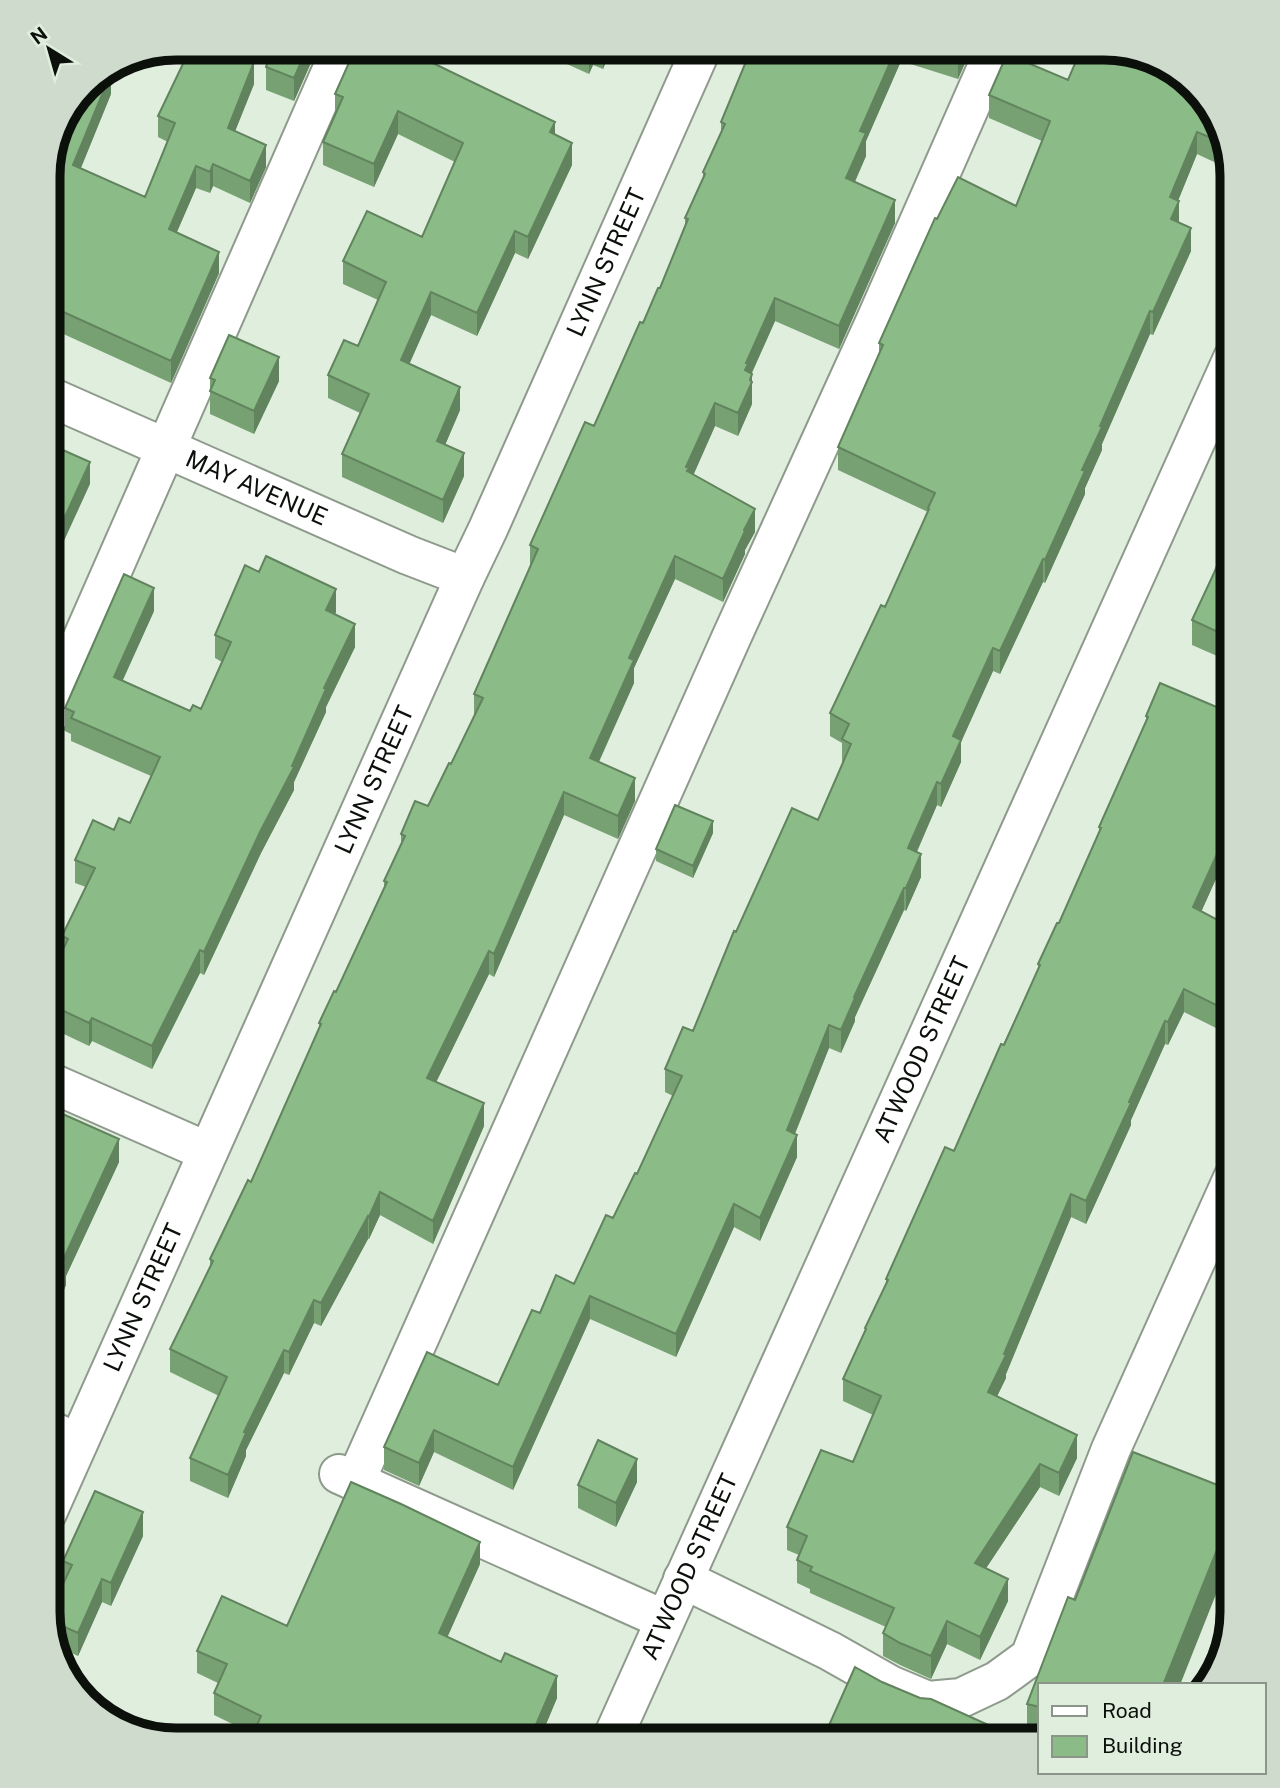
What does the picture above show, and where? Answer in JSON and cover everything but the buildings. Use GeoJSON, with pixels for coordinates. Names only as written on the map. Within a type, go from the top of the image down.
{"type":"FeatureCollection","features":[{"type":"Feature","properties":{"kind":"street"},"geometry":{"type":"LineString","coordinates":[[60,690],[336,60]]}},
{"type":"Feature","properties":{"kind":"street","name":"LYNN STREET"},"geometry":{"type":"LineString","coordinates":[[63,1436],[208,1152],[696,60]]}},
{"type":"Feature","properties":{"kind":"street"},"geometry":{"type":"LineString","coordinates":[[665,1620],[347,1478],[875,322],[990,60]]}},
{"type":"Feature","properties":{"kind":"street","name":"ATWOOD STREET"},"geometry":{"type":"LineString","coordinates":[[617,1728],[1220,387]]}},
{"type":"Feature","properties":{"kind":"street","name":"MAY AVENUE"},"geometry":{"type":"LineString","coordinates":[[60,402],[408,555],[465,577]]}},
{"type":"Feature","properties":{"kind":"street"},"geometry":{"type":"LineString","coordinates":[[60,1087],[208,1152]]}},
{"type":"Feature","properties":{"kind":"street"},"geometry":{"type":"LineString","coordinates":[[683,1579],[830,1651],[890,1685],[928,1701],[961,1698],[997,1681],[1030,1657],[1111,1449],[1220,1207]]}}]}
